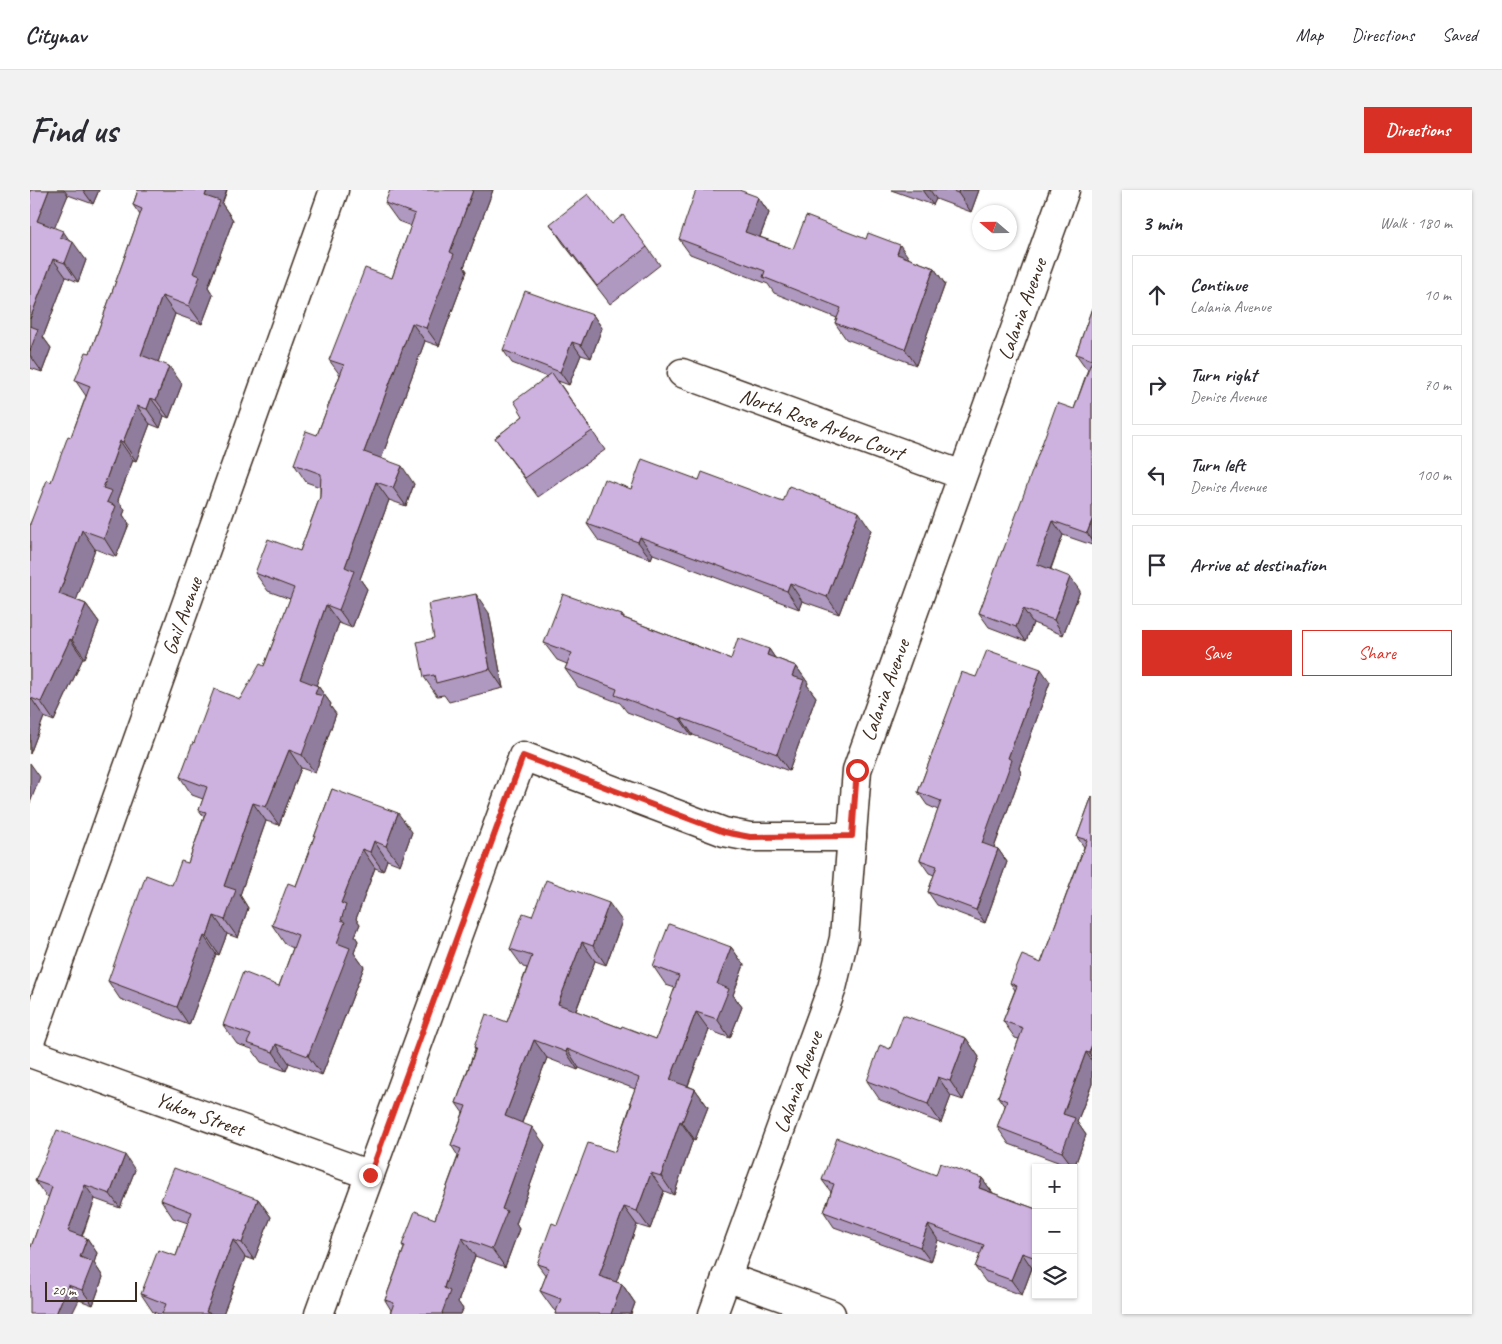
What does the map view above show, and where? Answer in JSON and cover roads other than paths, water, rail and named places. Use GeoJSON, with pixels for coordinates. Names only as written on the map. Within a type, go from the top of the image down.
{"type":"FeatureCollection","features":[{"type":"Feature","properties":{"kind":"street","name":"Gail Avenue"},"geometry":{"type":"LineString","coordinates":[[30,1042],[334,190]]}},
{"type":"Feature","properties":{"kind":"street","name":"Lalania Avenue"},"geometry":{"type":"LineString","coordinates":[[713,1314],[832,988],[844,938],[857,770],[1065,190]]}},
{"type":"Feature","properties":{"kind":"street","name":"North Rose Arbor Court"},"geometry":{"type":"LineString","coordinates":[[682,373],[962,475]]}},
{"type":"Feature","properties":{"kind":"street"},"geometry":{"type":"LineString","coordinates":[[319,1314],[523,756],[724,832],[750,837],[852,836]]}},
{"type":"Feature","properties":{"kind":"street","name":"Yukon Street"},"geometry":{"type":"LineString","coordinates":[[30,1053],[370,1175]]}},
{"type":"Feature","properties":{"kind":"street"},"geometry":{"type":"LineString","coordinates":[[726,1276],[831,1314]]}}]}
